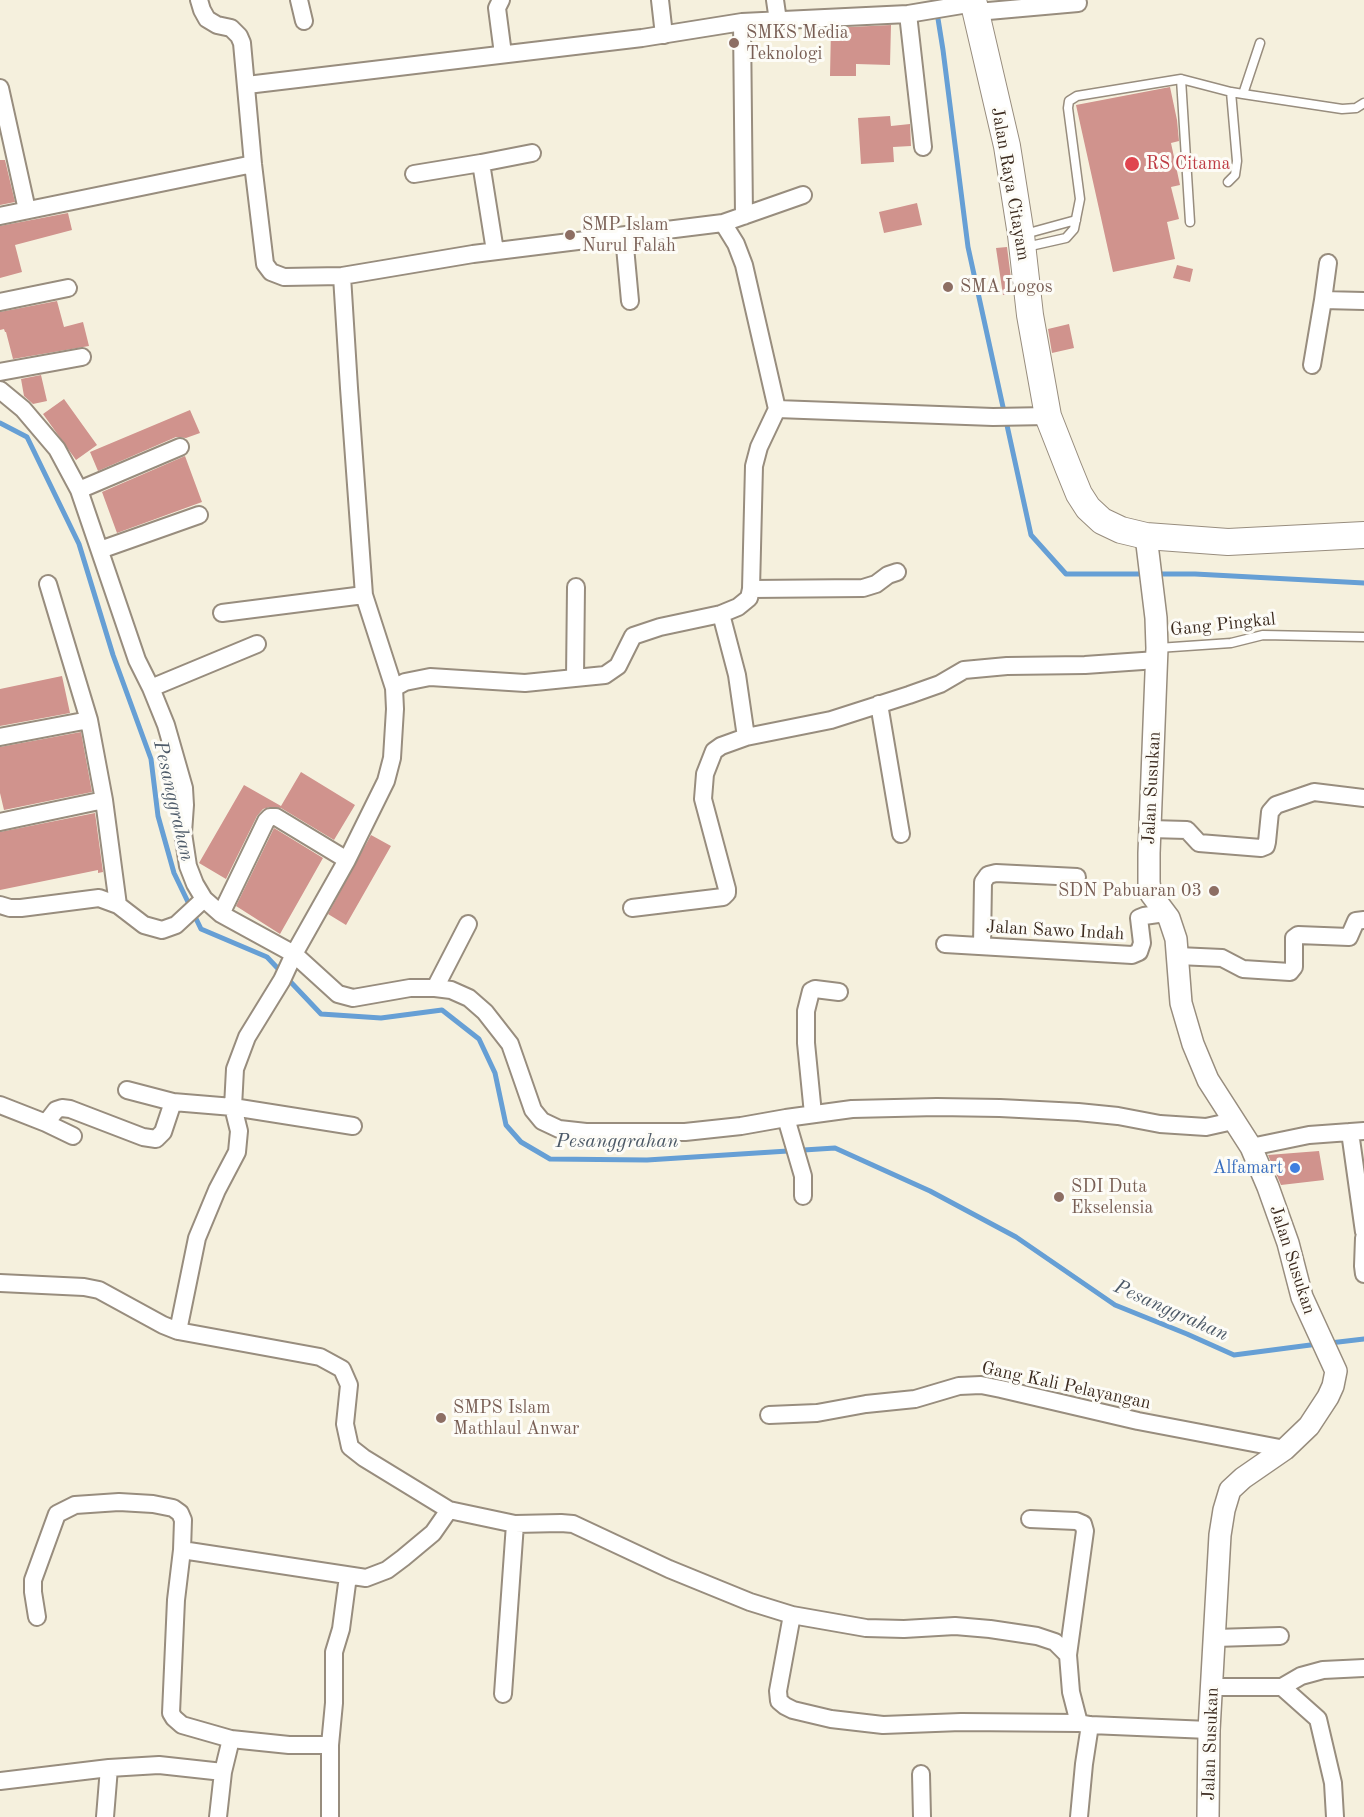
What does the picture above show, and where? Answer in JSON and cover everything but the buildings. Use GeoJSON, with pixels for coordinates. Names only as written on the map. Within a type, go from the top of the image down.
{"type":"FeatureCollection","features":[{"type":"Feature","properties":{"kind":"main road","name":"Jalan Raya Citayam"},"geometry":{"type":"LineString","coordinates":[[971,5],[1007,146],[1022,242],[1030,315],[1048,416],[1079,494],[1088,508],[1102,521],[1147,546],[1364,535]]}},
{"type":"Feature","properties":{"kind":"street"},"geometry":{"type":"LineString","coordinates":[[199,0],[207,19],[217,25],[231,28],[242,43],[265,264],[271,272],[284,278],[342,276],[495,251],[723,223],[803,195]]}},
{"type":"Feature","properties":{"kind":"street"},"geometry":{"type":"LineString","coordinates":[[299,0],[304,21]]}},
{"type":"Feature","properties":{"kind":"street"},"geometry":{"type":"LineString","coordinates":[[501,0],[496,8],[503,54]]}},
{"type":"Feature","properties":{"kind":"street"},"geometry":{"type":"LineString","coordinates":[[660,0],[664,34]]}},
{"type":"Feature","properties":{"kind":"street"},"geometry":{"type":"LineString","coordinates":[[775,0],[778,21]]}},
{"type":"Feature","properties":{"kind":"street"},"geometry":{"type":"LineString","coordinates":[[247,85],[664,34],[742,22],[914,13],[971,5],[1078,3]]}},
{"type":"Feature","properties":{"kind":"street"},"geometry":{"type":"LineString","coordinates":[[914,13],[923,147]]}},
{"type":"Feature","properties":{"kind":"street"},"geometry":{"type":"LineString","coordinates":[[742,22],[744,216]]}},
{"type":"Feature","properties":{"kind":"street"},"geometry":{"type":"LineString","coordinates":[[0,88],[27,210]]}},
{"type":"Feature","properties":{"kind":"street"},"geometry":{"type":"LineString","coordinates":[[414,174],[532,153]]}},
{"type":"Feature","properties":{"kind":"street"},"geometry":{"type":"LineString","coordinates":[[481,163],[495,251]]}},
{"type":"Feature","properties":{"kind":"street"},"geometry":{"type":"LineString","coordinates":[[0,216],[253,164]]}},
{"type":"Feature","properties":{"kind":"street"},"geometry":{"type":"LineString","coordinates":[[394,688],[405,682],[430,677],[525,683],[605,675],[618,666],[633,636],[721,614],[738,607],[749,598],[754,466],[759,447],[777,409],[744,265],[736,244],[723,223]]}},
{"type":"Feature","properties":{"kind":"street"},"geometry":{"type":"LineString","coordinates":[[624,236],[630,301]]}},
{"type":"Feature","properties":{"kind":"street"},"geometry":{"type":"LineString","coordinates":[[1312,365],[1328,263]]}},
{"type":"Feature","properties":{"kind":"street"},"geometry":{"type":"LineString","coordinates":[[178,1330],[197,1238],[216,1190],[237,1152],[239,1131],[232,1107],[235,1069],[247,1036],[282,980],[347,860],[387,781],[392,758],[394,688],[364,595],[342,276]]}},
{"type":"Feature","properties":{"kind":"street"},"geometry":{"type":"LineString","coordinates":[[0,302],[68,288]]}},
{"type":"Feature","properties":{"kind":"street"},"geometry":{"type":"LineString","coordinates":[[1323,300],[1364,301]]}},
{"type":"Feature","properties":{"kind":"street"},"geometry":{"type":"LineString","coordinates":[[0,372],[82,357]]}},
{"type":"Feature","properties":{"kind":"street"},"geometry":{"type":"LineString","coordinates":[[0,390],[23,409],[57,449],[79,490],[137,660],[166,725],[184,788],[183,833],[188,866],[201,904],[292,958],[338,994],[353,998],[410,988],[435,988],[451,990],[469,998],[485,1012],[510,1044],[533,1110],[542,1121],[559,1129],[586,1132],[685,1132],[741,1126],[788,1125],[813,1114],[852,1109],[948,1107],[1078,1112],[1118,1116],[1160,1124],[1206,1127],[1233,1120]]}},
{"type":"Feature","properties":{"kind":"street"},"geometry":{"type":"LineString","coordinates":[[777,409],[1022,418],[1048,416]]}},
{"type":"Feature","properties":{"kind":"street"},"geometry":{"type":"LineString","coordinates":[[79,490],[180,447]]}},
{"type":"Feature","properties":{"kind":"street"},"geometry":{"type":"LineString","coordinates":[[100,550],[199,515]]}},
{"type":"Feature","properties":{"kind":"street","name":"Jalan Susukan"},"geometry":{"type":"LineString","coordinates":[[1147,546],[1154,600],[1157,654],[1150,829],[1149,882],[1151,894],[1169,918],[1176,939],[1182,1003],[1193,1044],[1208,1080],[1251,1147],[1288,1243],[1302,1297],[1336,1371],[1330,1391],[1309,1426],[1285,1449],[1243,1478],[1230,1490],[1224,1510],[1220,1535],[1209,1730],[1207,1789],[1209,1817]]}},
{"type":"Feature","properties":{"kind":"street"},"geometry":{"type":"LineString","coordinates":[[751,588],[863,588],[876,584],[888,575],[897,572]]}},
{"type":"Feature","properties":{"kind":"street"},"geometry":{"type":"LineString","coordinates":[[48,584],[89,720],[104,800],[118,905]]}},
{"type":"Feature","properties":{"kind":"street"},"geometry":{"type":"LineString","coordinates":[[575,678],[576,587]]}},
{"type":"Feature","properties":{"kind":"street"},"geometry":{"type":"LineString","coordinates":[[222,613],[364,595]]}},
{"type":"Feature","properties":{"kind":"street"},"geometry":{"type":"LineString","coordinates":[[721,614],[737,675],[746,737]]}},
{"type":"Feature","properties":{"kind":"street"},"geometry":{"type":"LineString","coordinates":[[151,688],[257,644]]}},
{"type":"Feature","properties":{"kind":"street"},"geometry":{"type":"LineString","coordinates":[[632,908],[723,897],[727,893],[728,889],[703,799],[705,774],[714,751],[746,737],[831,720],[909,695],[940,684],[964,670],[1007,666],[1085,665],[1157,654]]}},
{"type":"Feature","properties":{"kind":"street"},"geometry":{"type":"LineString","coordinates":[[879,704],[901,834]]}},
{"type":"Feature","properties":{"kind":"street"},"geometry":{"type":"LineString","coordinates":[[0,737],[89,720]]}},
{"type":"Feature","properties":{"kind":"street"},"geometry":{"type":"LineString","coordinates":[[1150,829],[1187,830],[1199,843],[1261,848],[1266,846],[1270,812],[1276,805],[1314,792],[1364,798]]}},
{"type":"Feature","properties":{"kind":"street"},"geometry":{"type":"LineString","coordinates":[[0,822],[104,800]]}},
{"type":"Feature","properties":{"kind":"street"},"geometry":{"type":"LineString","coordinates":[[221,914],[270,817],[276,817],[347,860]]}},
{"type":"Feature","properties":{"kind":"street"},"geometry":{"type":"LineString","coordinates":[[982,946],[983,882],[988,875],[996,873],[1077,877]]}},
{"type":"Feature","properties":{"kind":"street"},"geometry":{"type":"LineString","coordinates":[[0,905],[21,908],[99,898],[118,905],[144,925],[162,930],[176,925],[201,904]]}},
{"type":"Feature","properties":{"kind":"street","name":"Jalan Sawo Indah"},"geometry":{"type":"LineString","coordinates":[[945,944],[1132,955],[1139,952],[1142,943],[1139,918],[1165,912]]}},
{"type":"Feature","properties":{"kind":"street"},"geometry":{"type":"LineString","coordinates":[[1178,957],[1222,958],[1243,969],[1290,972],[1294,967],[1294,938],[1298,935],[1345,938],[1352,934],[1356,921],[1364,920]]}},
{"type":"Feature","properties":{"kind":"street"},"geometry":{"type":"LineString","coordinates":[[435,988],[468,924]]}},
{"type":"Feature","properties":{"kind":"street"},"geometry":{"type":"LineString","coordinates":[[813,1114],[806,1043],[806,1011],[811,991],[815,989],[839,992]]}},
{"type":"Feature","properties":{"kind":"street"},"geometry":{"type":"LineString","coordinates":[[127,1090],[173,1102],[232,1107],[353,1126]]}},
{"type":"Feature","properties":{"kind":"street"},"geometry":{"type":"LineString","coordinates":[[46,1123],[56,1110],[70,1109],[142,1137],[156,1139],[163,1132],[173,1102]]}},
{"type":"Feature","properties":{"kind":"street"},"geometry":{"type":"LineString","coordinates":[[0,1105],[73,1136]]}},
{"type":"Feature","properties":{"kind":"street"},"geometry":{"type":"LineString","coordinates":[[788,1125],[803,1176],[803,1196]]}},
{"type":"Feature","properties":{"kind":"street"},"geometry":{"type":"LineString","coordinates":[[1251,1147],[1309,1136],[1357,1131],[1364,1232]]}},
{"type":"Feature","properties":{"kind":"street"},"geometry":{"type":"LineString","coordinates":[[1364,1238],[1364,1274]]}},
{"type":"Feature","properties":{"kind":"street"},"geometry":{"type":"LineString","coordinates":[[0,1283],[73,1286],[99,1290],[163,1325],[178,1330],[320,1357],[342,1369],[349,1385],[345,1424],[350,1447],[449,1510],[515,1524],[573,1524],[669,1569],[750,1602],[792,1615],[866,1628],[904,1629],[956,1626],[990,1629],[1037,1636],[1055,1642],[1068,1654]]}},
{"type":"Feature","properties":{"kind":"street","name":"Gang Kali Pelayangan"},"geometry":{"type":"LineString","coordinates":[[769,1415],[817,1413],[866,1404],[915,1399],[959,1386],[981,1385],[1138,1421],[1285,1449]]}},
{"type":"Feature","properties":{"kind":"street"},"geometry":{"type":"LineString","coordinates":[[37,1617],[33,1580],[57,1514],[75,1505],[118,1502],[153,1504],[173,1508],[180,1513],[183,1520],[176,1600],[171,1713],[174,1718],[182,1725],[231,1739],[289,1745],[330,1745]]}},
{"type":"Feature","properties":{"kind":"street"},"geometry":{"type":"LineString","coordinates":[[182,1550],[366,1578],[387,1570],[433,1533],[449,1510]]}},
{"type":"Feature","properties":{"kind":"street"},"geometry":{"type":"LineString","coordinates":[[1030,1519],[1076,1521],[1083,1524],[1086,1531],[1068,1654],[1071,1692],[1085,1724],[1079,1817]]}},
{"type":"Feature","properties":{"kind":"street"},"geometry":{"type":"LineString","coordinates":[[503,1694],[515,1524]]}},
{"type":"Feature","properties":{"kind":"street"},"geometry":{"type":"LineString","coordinates":[[330,1817],[334,1652],[341,1629],[348,1576]]}},
{"type":"Feature","properties":{"kind":"street"},"geometry":{"type":"LineString","coordinates":[[792,1615],[778,1691],[779,1701],[793,1710],[831,1719],[883,1725],[961,1722],[1085,1724],[1209,1730]]}},
{"type":"Feature","properties":{"kind":"street"},"geometry":{"type":"LineString","coordinates":[[1215,1638],[1280,1636]]}},
{"type":"Feature","properties":{"kind":"street"},"geometry":{"type":"LineString","coordinates":[[1212,1687],[1282,1687],[1301,1676],[1323,1670],[1364,1668]]}},
{"type":"Feature","properties":{"kind":"street"},"geometry":{"type":"LineString","coordinates":[[1282,1687],[1318,1719],[1333,1783],[1335,1817]]}},
{"type":"Feature","properties":{"kind":"street"},"geometry":{"type":"LineString","coordinates":[[218,1817],[231,1739]]}},
{"type":"Feature","properties":{"kind":"street"},"geometry":{"type":"LineString","coordinates":[[0,1781],[109,1768],[159,1765],[224,1772]]}},
{"type":"Feature","properties":{"kind":"street"},"geometry":{"type":"LineString","coordinates":[[105,1817],[109,1768]]}},
{"type":"Feature","properties":{"kind":"street"},"geometry":{"type":"LineString","coordinates":[[921,1774],[922,1817]]}},
{"type":"Feature","properties":{"kind":"lane"},"geometry":{"type":"LineString","coordinates":[[1243,94],[1260,43]]}},
{"type":"Feature","properties":{"kind":"lane"},"geometry":{"type":"LineString","coordinates":[[1022,242],[1066,238],[1074,229],[1080,199],[1068,108],[1069,101],[1077,96],[1181,80],[1230,92],[1342,110],[1356,108],[1364,103]]}},
{"type":"Feature","properties":{"kind":"lane"},"geometry":{"type":"LineString","coordinates":[[1181,80],[1190,222]]}},
{"type":"Feature","properties":{"kind":"lane"},"geometry":{"type":"LineString","coordinates":[[1228,182],[1235,175],[1237,160],[1230,92]]}},
{"type":"Feature","properties":{"kind":"lane"},"geometry":{"type":"LineString","coordinates":[[1022,242],[1076,220]]}},
{"type":"Feature","properties":{"kind":"lane","name":"Gang Pingkal"},"geometry":{"type":"LineString","coordinates":[[1157,654],[1231,643],[1263,635],[1364,637]]}},
{"type":"Feature","properties":{"kind":"waterway"},"geometry":{"type":"LineString","coordinates":[[935,0],[968,247],[1031,535],[1066,574],[1147,574]]}},
{"type":"Feature","properties":{"kind":"waterway","name":"Pesanggrahan"},"geometry":{"type":"LineString","coordinates":[[0,423],[27,437],[79,544],[113,655],[151,759],[158,816],[174,873],[201,929],[267,957],[321,1014],[381,1018],[442,1010],[479,1039],[495,1073],[506,1125],[521,1142],[550,1159],[647,1160],[835,1148],[930,1191],[1016,1237],[1115,1305],[1234,1355],[1318,1344]]}},
{"type":"Feature","properties":{"kind":"waterway"},"geometry":{"type":"LineString","coordinates":[[1156,574],[1364,583]]}},
{"type":"Feature","properties":{"kind":"waterway","name":"Pesanggrahan"},"geometry":{"type":"LineString","coordinates":[[1330,1343],[1364,1339]]}},
{"type":"Feature","properties":{"kind":"place","name":"SMKS Media Teknologi"},"geometry":{"type":"Point","coordinates":[734,43]}},
{"type":"Feature","properties":{"kind":"place","name":"RS Citama"},"geometry":{"type":"Point","coordinates":[1132,164]}},
{"type":"Feature","properties":{"kind":"place","name":"SMP Islam Nurul Falah"},"geometry":{"type":"Point","coordinates":[570,235]}},
{"type":"Feature","properties":{"kind":"place","name":"SMA Logos"},"geometry":{"type":"Point","coordinates":[948,287]}},
{"type":"Feature","properties":{"kind":"place","name":"SDN Pabuaran 03"},"geometry":{"type":"Point","coordinates":[1214,891]}},
{"type":"Feature","properties":{"kind":"place","name":"Alfamart"},"geometry":{"type":"Point","coordinates":[1295,1168]}},
{"type":"Feature","properties":{"kind":"place","name":"SDI Duta Ekselensia"},"geometry":{"type":"Point","coordinates":[1059,1197]}},
{"type":"Feature","properties":{"kind":"place","name":"SMPS Islam Mathlaul Anwar"},"geometry":{"type":"Point","coordinates":[441,1418]}}]}
